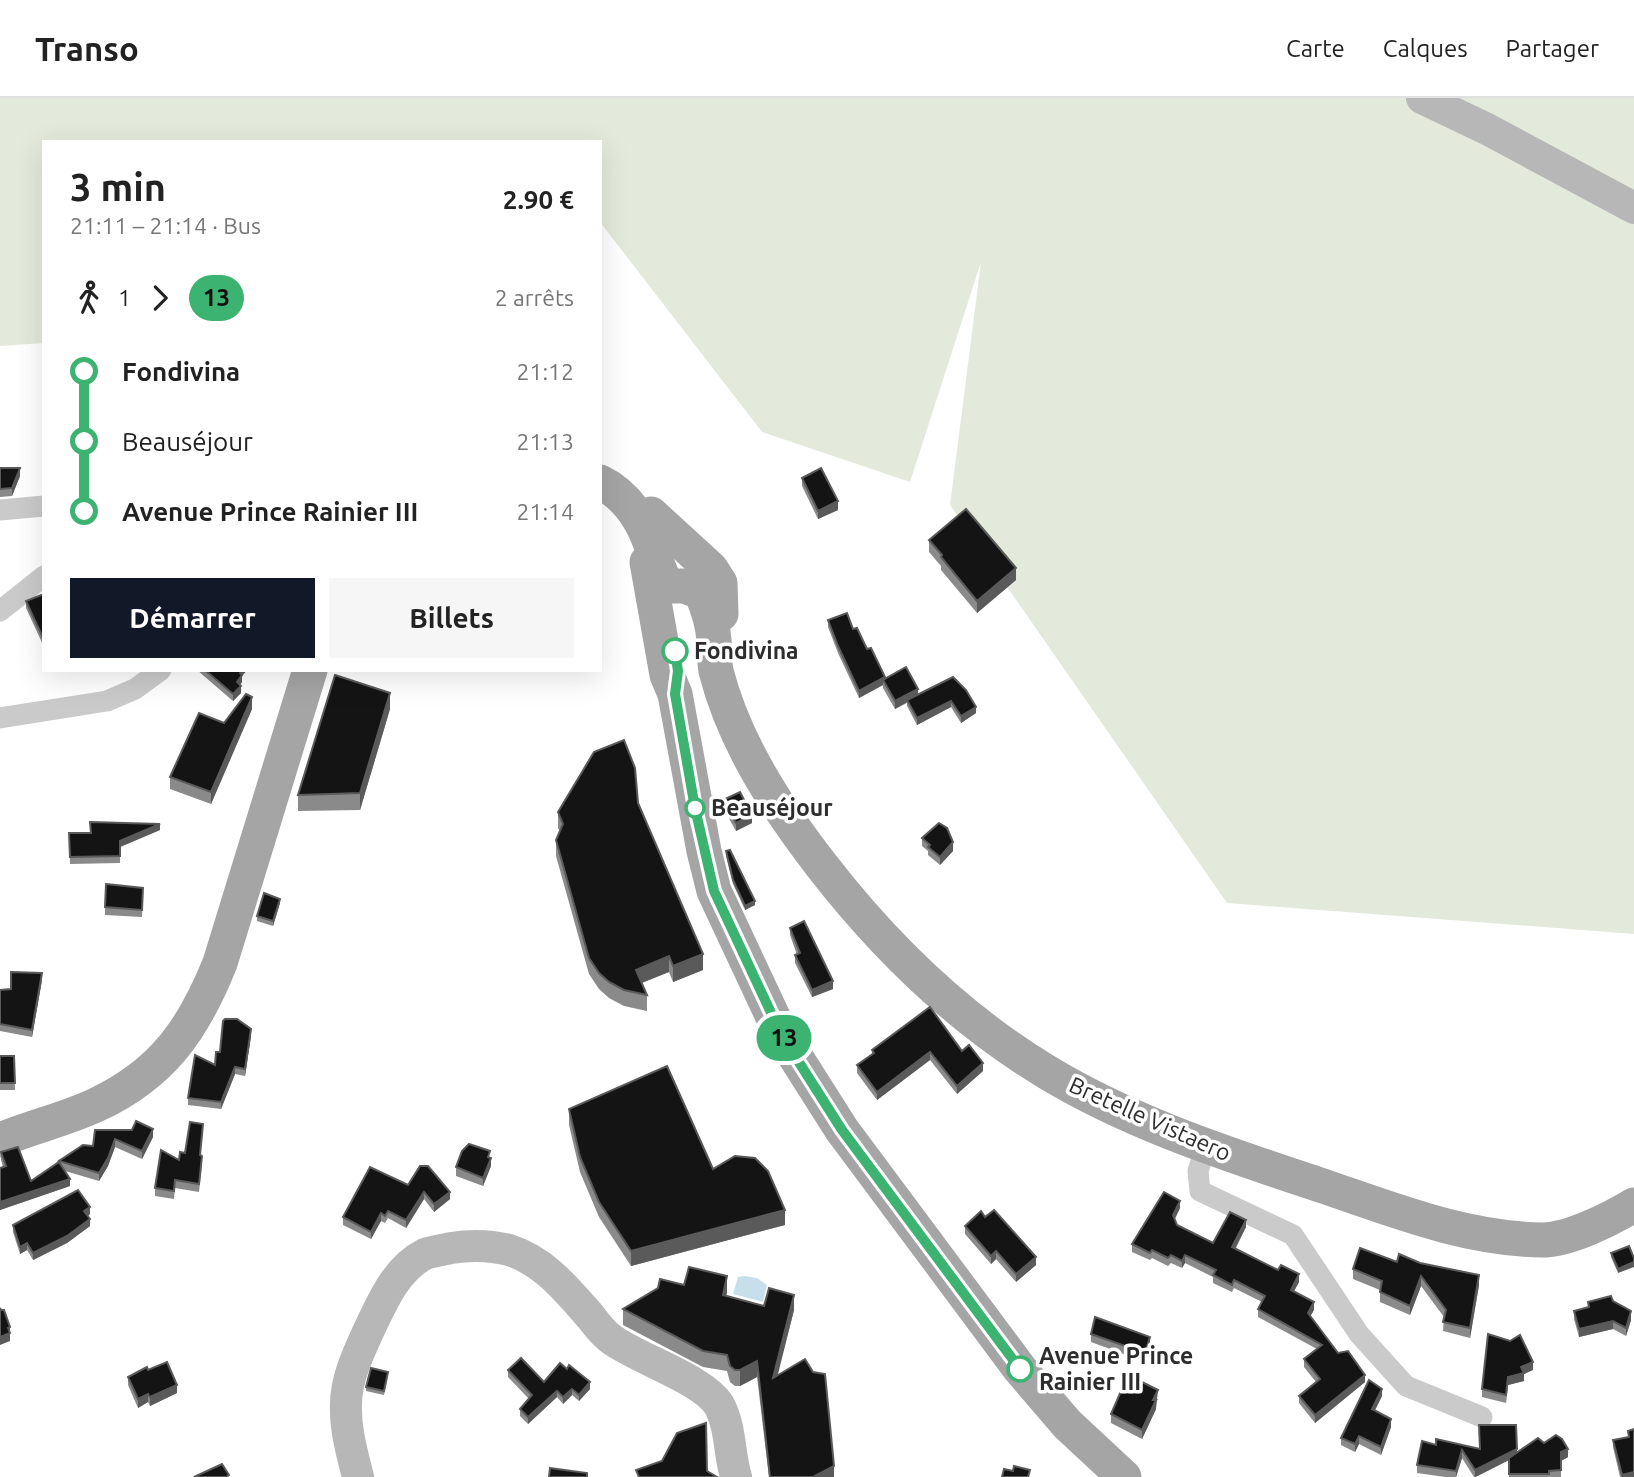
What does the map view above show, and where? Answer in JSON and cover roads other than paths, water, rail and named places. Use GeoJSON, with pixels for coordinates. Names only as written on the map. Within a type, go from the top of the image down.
{"type":"FeatureCollection","features":[{"type":"Feature","properties":{"kind":"main road"},"geometry":{"type":"LineString","coordinates":[[1422,98],[1487,129],[1634,208]]}},
{"type":"Feature","properties":{"kind":"main road","name":"Bretelle Vistaero"},"geometry":{"type":"LineString","coordinates":[[602,469],[623,485],[700,557],[720,583],[721,615],[714,635]]}},
{"type":"Feature","properties":{"kind":"main road"},"geometry":{"type":"LineString","coordinates":[[602,483],[613,488],[637,516],[646,532],[660,572],[678,671],[675,694],[695,808],[714,891],[781,1034],[842,1130],[1020,1369],[1067,1424],[1124,1477]]}},
{"type":"Feature","properties":{"kind":"main road"},"geometry":{"type":"LineString","coordinates":[[602,491],[620,507],[636,533],[646,558],[660,572]]}},
{"type":"Feature","properties":{"kind":"main road"},"geometry":{"type":"LineString","coordinates":[[651,514],[660,535],[660,572]]}},
{"type":"Feature","properties":{"kind":"main road"},"geometry":{"type":"LineString","coordinates":[[660,572],[700,557]]}},
{"type":"Feature","properties":{"kind":"main road","name":"Bretelle Vistaero"},"geometry":{"type":"LineString","coordinates":[[660,572],[701,592],[714,635],[715,668],[736,729],[774,798],[821,864],[872,927],[924,979],[982,1027],[1045,1071],[1117,1109],[1206,1147],[1409,1215],[1474,1233],[1545,1240],[1602,1224],[1634,1205]]}},
{"type":"Feature","properties":{"kind":"main road"},"geometry":{"type":"LineString","coordinates":[[0,1140],[97,1104],[145,1076],[187,1032],[206,998],[220,962],[309,672]]}},
{"type":"Feature","properties":{"kind":"main road"},"geometry":{"type":"LineString","coordinates":[[358,1477],[347,1430],[345,1402],[354,1362],[379,1310],[397,1278],[408,1265],[427,1253],[465,1246],[486,1246],[509,1250],[537,1263],[559,1281],[609,1338],[698,1386],[718,1403],[727,1426],[736,1477]]}},
{"type":"Feature","properties":{"kind":"street"},"geometry":{"type":"LineString","coordinates":[[0,510],[42,506]]}},
{"type":"Feature","properties":{"kind":"street"},"geometry":{"type":"LineString","coordinates":[[0,611],[42,578]]}},
{"type":"Feature","properties":{"kind":"street"},"geometry":{"type":"LineString","coordinates":[[0,718],[107,701],[135,689],[158,672]]}},
{"type":"Feature","properties":{"kind":"street"},"geometry":{"type":"LineString","coordinates":[[1206,1147],[1198,1171],[1200,1191],[1293,1236],[1359,1334],[1406,1386],[1482,1417]]}},
{"type":"Feature","properties":{"kind":"water"},"geometry":{"type":"Polygon","coordinates":[[[738,1277],[757,1278],[767,1285],[763,1302],[733,1294],[738,1277]]]}},
{"type":"Feature","properties":{"kind":"place","name":"Fondivina"},"geometry":{"type":"Point","coordinates":[675,651]}},
{"type":"Feature","properties":{"kind":"place","name":"Beauséjour"},"geometry":{"type":"Point","coordinates":[695,808]}},
{"type":"Feature","properties":{"kind":"place","name":"Avenue Prince Rainier III"},"geometry":{"type":"Point","coordinates":[1020,1369]}}]}
